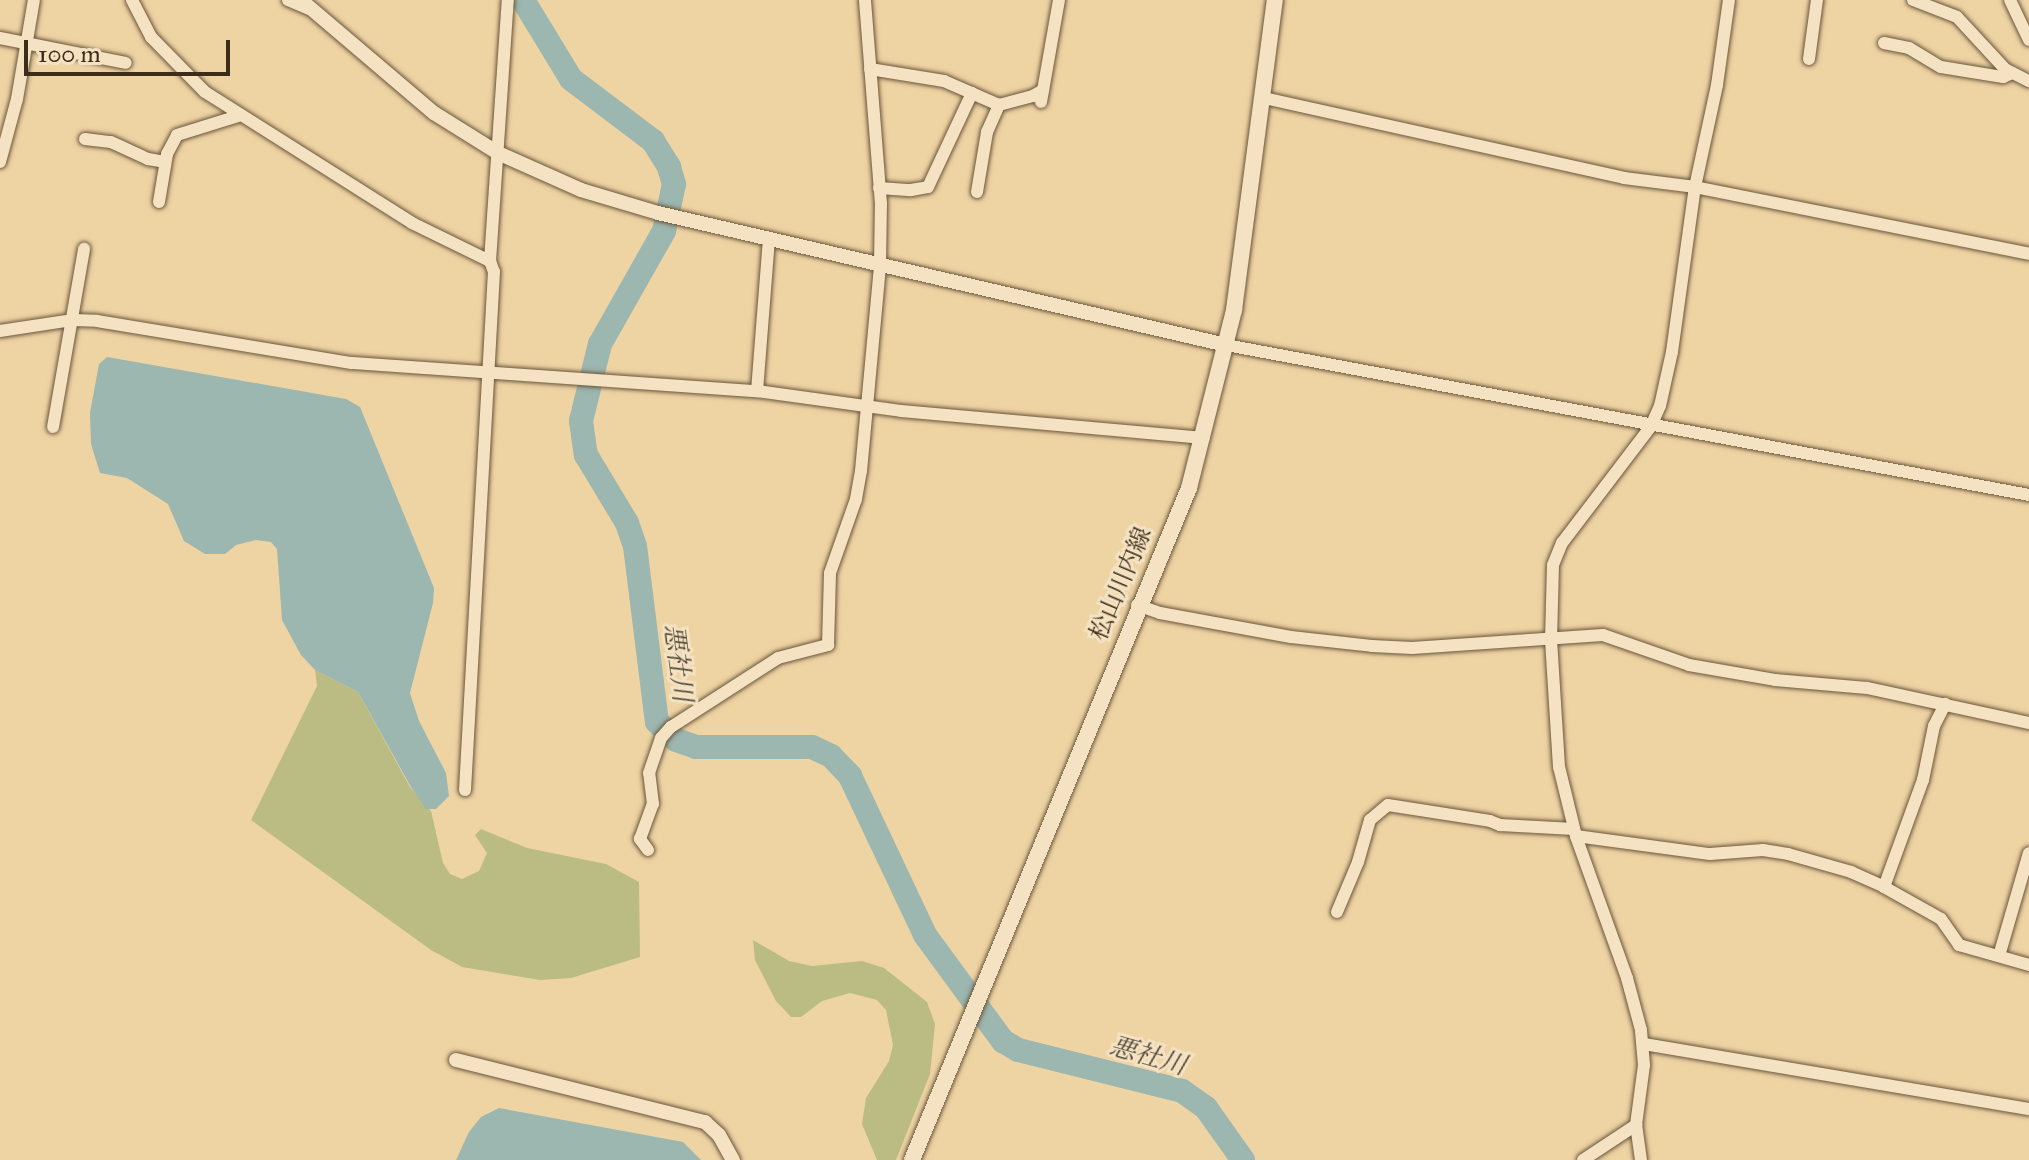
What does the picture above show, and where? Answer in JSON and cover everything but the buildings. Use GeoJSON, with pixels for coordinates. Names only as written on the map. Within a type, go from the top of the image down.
{"type":"FeatureCollection","features":[{"type":"Feature","properties":{"kind":"main road","name":"松山川内線"},"geometry":{"type":"LineString","coordinates":[[912,1160],[1137,605],[1189,488],[1234,310],[1275,0]]}},
{"type":"Feature","properties":{"kind":"street"},"geometry":{"type":"LineString","coordinates":[[0,162],[17,99],[24,42],[34,0]]}},
{"type":"Feature","properties":{"kind":"street"},"geometry":{"type":"LineString","coordinates":[[132,0],[151,37],[173,62],[238,116],[303,152],[412,223],[490,261]]}},
{"type":"Feature","properties":{"kind":"street"},"geometry":{"type":"LineString","coordinates":[[288,0],[307,3],[411,97],[498,153],[581,190],[658,213],[1226,345],[2029,495]]}},
{"type":"Feature","properties":{"kind":"street"},"geometry":{"type":"LineString","coordinates":[[465,790],[494,272],[490,261],[508,0]]}},
{"type":"Feature","properties":{"kind":"street"},"geometry":{"type":"LineString","coordinates":[[648,850],[640,839],[653,804],[649,773],[661,738],[671,727],[778,658],[828,645],[830,573],[856,499],[880,265],[879,188],[865,0]]}},
{"type":"Feature","properties":{"kind":"street"},"geometry":{"type":"LineString","coordinates":[[870,69],[932,78],[999,105],[1042,96],[1059,0]]}},
{"type":"Feature","properties":{"kind":"street"},"geometry":{"type":"LineString","coordinates":[[1641,1160],[1636,1125],[1644,1044],[1627,978],[1575,833],[1559,767],[1551,641],[1553,565],[1562,543],[1651,426],[1660,406],[1672,352],[1695,187],[1717,85],[1729,0]]}},
{"type":"Feature","properties":{"kind":"street"},"geometry":{"type":"LineString","coordinates":[[1809,59],[1817,0]]}},
{"type":"Feature","properties":{"kind":"street"},"geometry":{"type":"LineString","coordinates":[[1913,0],[1957,17],[2012,73],[2029,81]]}},
{"type":"Feature","properties":{"kind":"street"},"geometry":{"type":"LineString","coordinates":[[2010,0],[2029,40]]}},
{"type":"Feature","properties":{"kind":"street"},"geometry":{"type":"LineString","coordinates":[[0,38],[126,63]]}},
{"type":"Feature","properties":{"kind":"street"},"geometry":{"type":"LineString","coordinates":[[1884,43],[1909,48],[1941,67],[2003,77],[2012,73]]}},
{"type":"Feature","properties":{"kind":"street"},"geometry":{"type":"LineString","coordinates":[[879,188],[911,190],[928,187],[972,93]]}},
{"type":"Feature","properties":{"kind":"street"},"geometry":{"type":"LineString","coordinates":[[1264,98],[1624,178],[1695,187],[2029,254]]}},
{"type":"Feature","properties":{"kind":"street"},"geometry":{"type":"LineString","coordinates":[[977,192],[987,132],[999,105]]}},
{"type":"Feature","properties":{"kind":"street"},"geometry":{"type":"LineString","coordinates":[[159,202],[165,162],[177,135],[238,116]]}},
{"type":"Feature","properties":{"kind":"street"},"geometry":{"type":"LineString","coordinates":[[85,139],[111,142],[148,159],[165,162]]}},
{"type":"Feature","properties":{"kind":"street"},"geometry":{"type":"LineString","coordinates":[[757,391],[769,238]]}},
{"type":"Feature","properties":{"kind":"street"},"geometry":{"type":"LineString","coordinates":[[53,427],[84,249]]}},
{"type":"Feature","properties":{"kind":"street"},"geometry":{"type":"LineString","coordinates":[[0,331],[73,320],[120,325],[295,357],[757,391],[864,405],[1204,438]]}},
{"type":"Feature","properties":{"kind":"street"},"geometry":{"type":"LineString","coordinates":[[1137,605],[1160,613],[1291,637],[1372,646],[1412,648],[1507,640],[1551,641],[1603,635],[1689,665],[1775,680],[1867,688],[2029,723]]}},
{"type":"Feature","properties":{"kind":"street"},"geometry":{"type":"LineString","coordinates":[[1884,887],[1923,780],[1934,726],[1945,704]]}},
{"type":"Feature","properties":{"kind":"street"},"geometry":{"type":"LineString","coordinates":[[1337,912],[1358,862],[1370,820],[1388,805],[1500,825],[1710,854],[1763,850],[1851,872],[1941,919],[1959,945],[2029,965]]}},
{"type":"Feature","properties":{"kind":"street"},"geometry":{"type":"LineString","coordinates":[[1999,956],[2029,853]]}},
{"type":"Feature","properties":{"kind":"street"},"geometry":{"type":"LineString","coordinates":[[1644,1044],[2029,1109]]}},
{"type":"Feature","properties":{"kind":"street"},"geometry":{"type":"LineString","coordinates":[[456,1060],[705,1122],[719,1135],[733,1160]]}},
{"type":"Feature","properties":{"kind":"street"},"geometry":{"type":"LineString","coordinates":[[1583,1160],[1636,1125]]}},
{"type":"Feature","properties":{"kind":"green space"},"geometry":{"type":"Polygon","coordinates":[[[315,670],[358,692],[410,787],[431,811],[443,863],[450,874],[462,879],[479,871],[487,853],[475,835],[481,829],[527,848],[606,864],[639,882],[640,957],[571,978],[540,980],[462,967],[431,950],[251,820],[317,686],[315,670]]]}},
{"type":"Feature","properties":{"kind":"green space"},"geometry":{"type":"Polygon","coordinates":[[[753,940],[789,961],[812,966],[862,961],[884,968],[927,1002],[935,1024],[930,1074],[896,1160],[877,1160],[862,1124],[866,1098],[889,1061],[893,1045],[886,1010],[877,1000],[850,993],[822,1001],[801,1017],[791,1017],[776,1001],[755,960],[753,940]]]}},
{"type":"Feature","properties":{"kind":"water"},"geometry":{"type":"Polygon","coordinates":[[[107,357],[346,399],[360,407],[434,588],[410,693],[419,721],[446,773],[449,796],[436,809],[426,809],[411,787],[358,692],[315,670],[301,655],[282,620],[277,549],[271,542],[256,540],[236,545],[225,554],[205,554],[184,541],[168,504],[127,478],[100,473],[91,444],[90,413],[99,364],[107,357]]]}},
{"type":"Feature","properties":{"kind":"water"},"geometry":{"type":"Polygon","coordinates":[[[499,1108],[683,1142],[701,1160],[456,1160],[469,1132],[481,1117],[499,1108]]]}},
{"type":"Feature","properties":{"kind":"waterway","name":"悪社川"},"geometry":{"type":"LineString","coordinates":[[523,0],[571,79],[653,141],[669,167],[674,184],[664,231],[600,344],[581,421],[586,455],[627,523],[635,546],[657,722],[676,740],[696,747],[812,747],[831,756],[850,776],[925,935],[1003,1041],[1018,1050],[1182,1091],[1206,1108],[1243,1160]]}}]}
